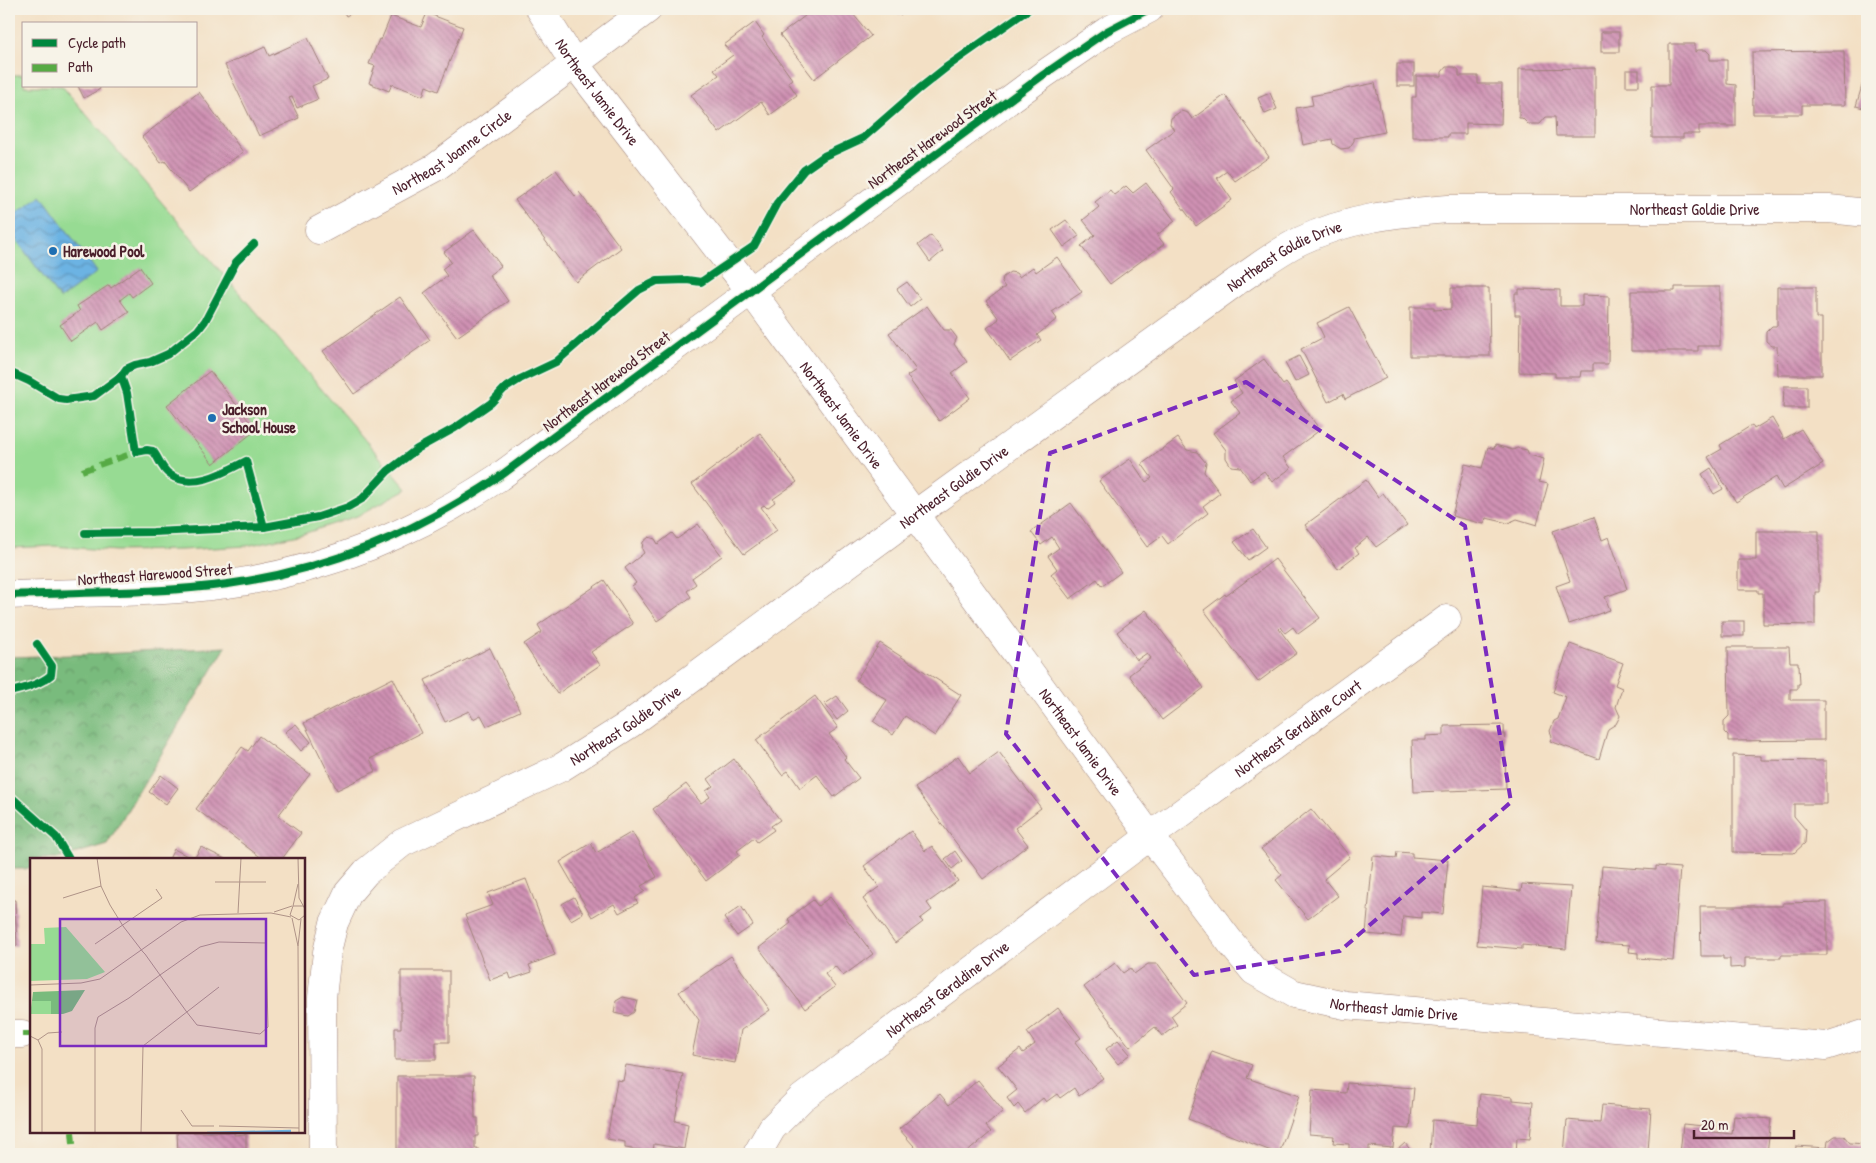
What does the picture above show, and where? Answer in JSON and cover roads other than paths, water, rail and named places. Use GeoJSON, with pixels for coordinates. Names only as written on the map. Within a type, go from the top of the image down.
{"type":"FeatureCollection","features":[{"type":"Feature","properties":{"kind":"street","name":"Northeast Jamie Drive"},"geometry":{"type":"LineString","coordinates":[[540,9],[574,62],[750,291],[1150,836],[1254,971],[1294,994],[1345,1005],[1826,1046],[1867,1034]]}},
{"type":"Feature","properties":{"kind":"street","name":"Northeast Joanne Circle"},"geometry":{"type":"LineString","coordinates":[[319,230],[436,167],[574,62],[648,9]]}},
{"type":"Feature","properties":{"kind":"street","name":"Northeast Harewood Street"},"geometry":{"type":"LineString","coordinates":[[9,596],[146,591],[229,584],[292,572],[369,548],[435,517],[499,477],[1072,54],[1107,31],[1149,9]]}},
{"type":"Feature","properties":{"kind":"street","name":"Northeast Goldie Drive"},"geometry":{"type":"LineString","coordinates":[[323,1154],[322,998],[327,952],[334,923],[348,893],[366,872],[402,844],[562,766],[630,724],[914,515],[1236,282],[1299,242],[1329,229],[1398,212],[1448,209],[1829,208],[1867,213]]}},
{"type":"Feature","properties":{"kind":"street","name":"Northeast Geraldine Court"},"geometry":{"type":"LineString","coordinates":[[1150,836],[1447,619]]}},
{"type":"Feature","properties":{"kind":"street","name":"Northeast Geraldine Drive"},"geometry":{"type":"LineString","coordinates":[[756,1154],[772,1128],[802,1098],[1150,836]]}},
{"type":"Feature","properties":{"kind":"water","name":"Harewood Pool"},"geometry":{"type":"Polygon","coordinates":[[[41,195],[97,272],[60,299],[9,230],[9,219],[41,195]]]}},
{"type":"Feature","properties":{"kind":"place","name":"Harewood Pool"},"geometry":{"type":"Point","coordinates":[53,251]}},
{"type":"Feature","properties":{"kind":"place","name":"Jackson School House"},"geometry":{"type":"Point","coordinates":[212,418]}}]}
